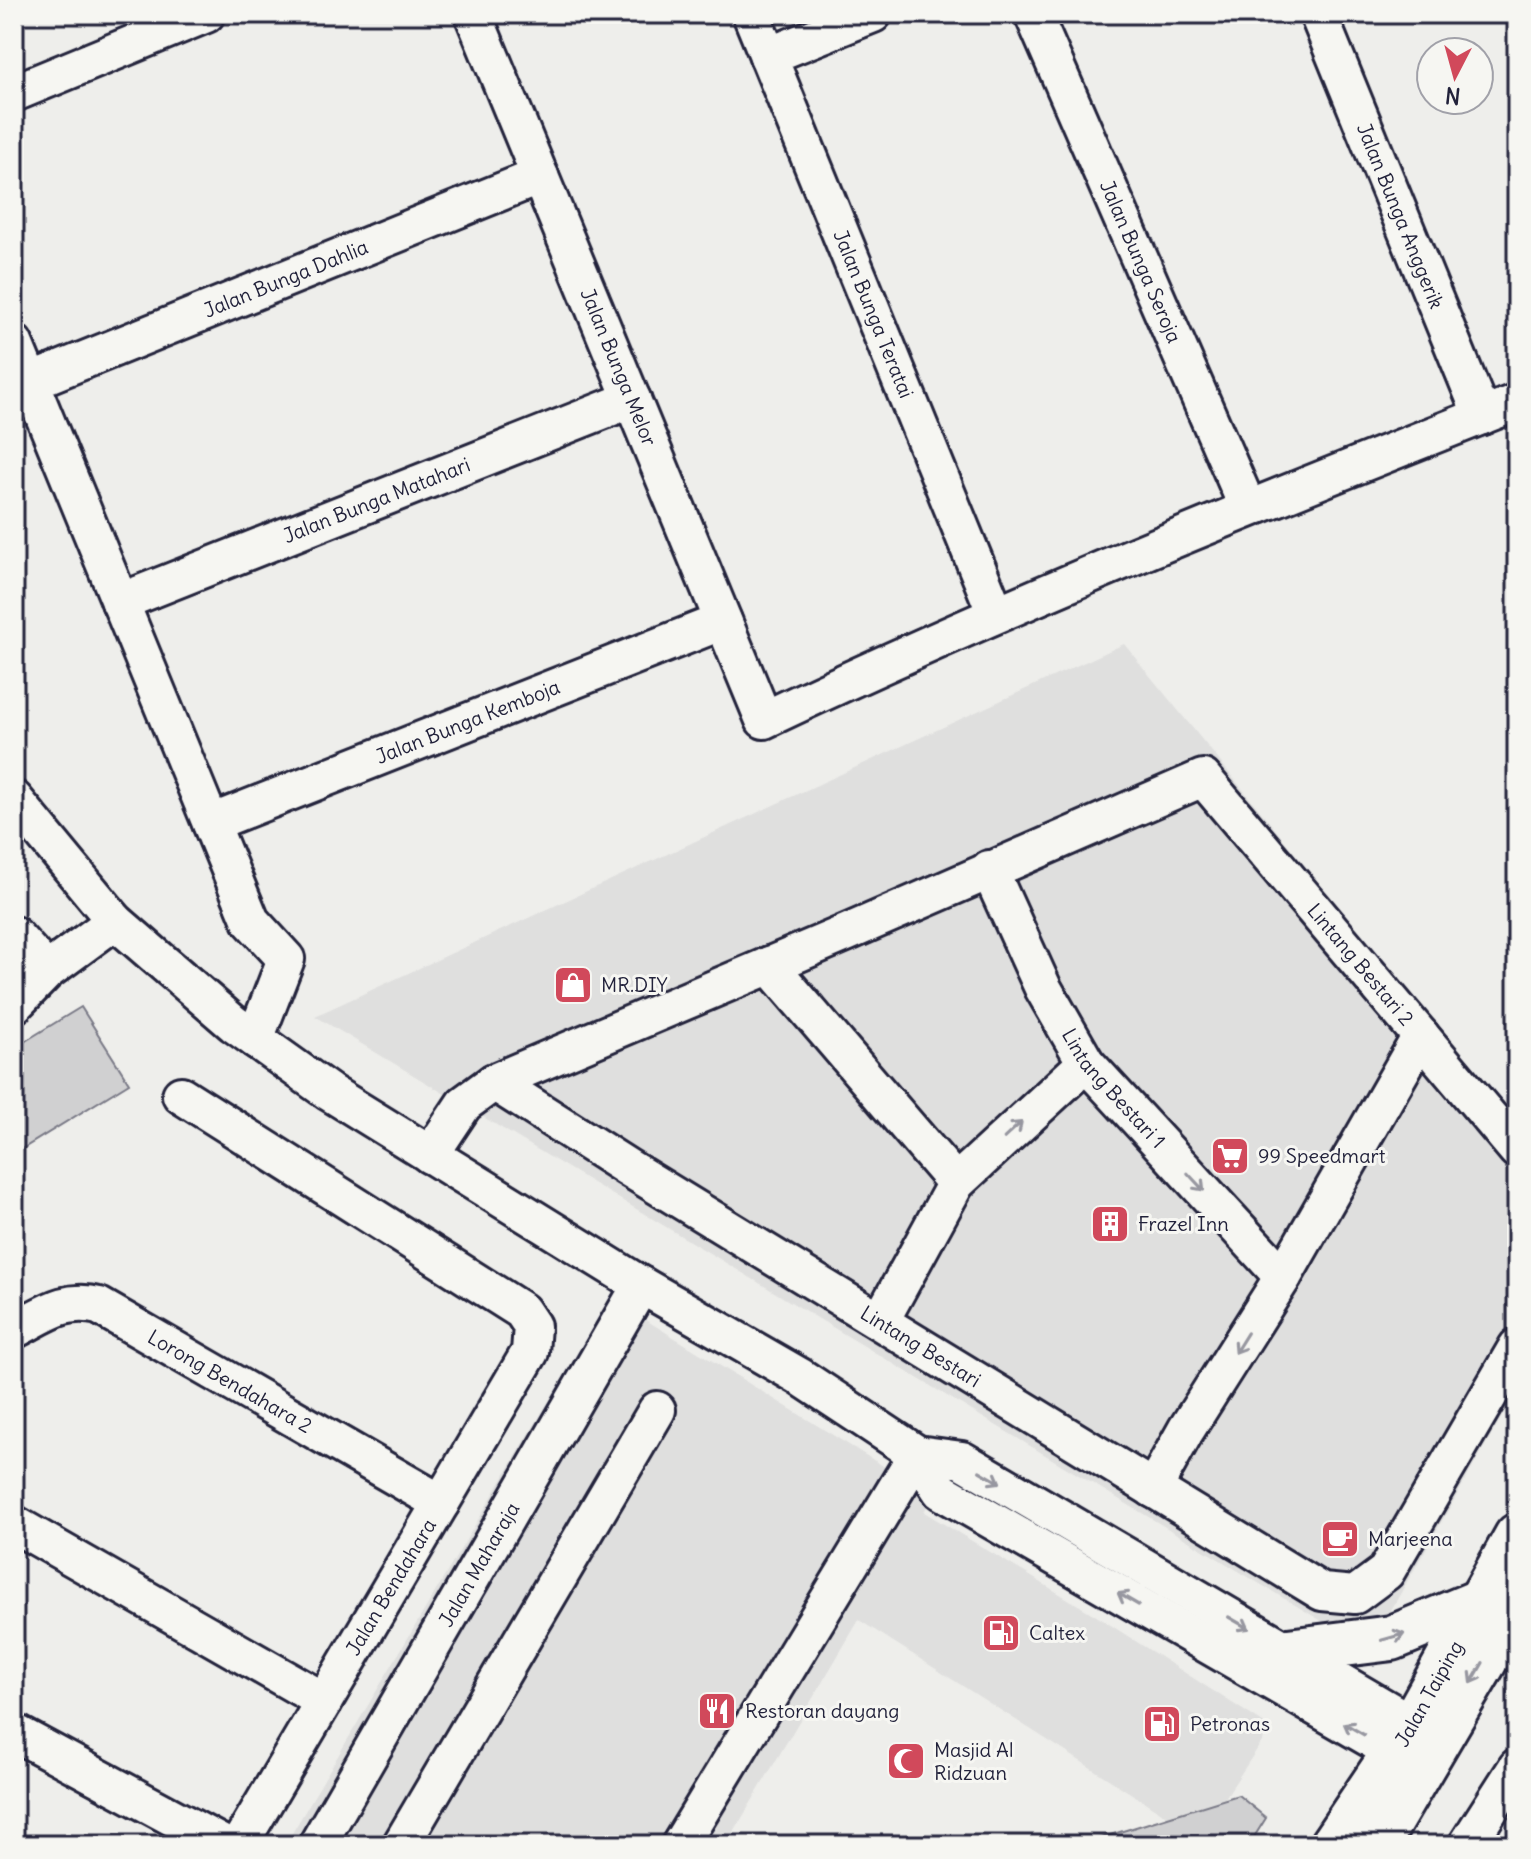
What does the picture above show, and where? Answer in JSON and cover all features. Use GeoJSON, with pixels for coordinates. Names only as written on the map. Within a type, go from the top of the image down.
{"type":"FeatureCollection","features":[{"type":"Feature","properties":{"kind":"main road","name":"Jalan Taiping"},"geometry":{"type":"LineString","coordinates":[[1376,1845],[1416,1746],[1499,1603],[1517,1536]]}},
{"type":"Feature","properties":{"kind":"main road"},"geometry":{"type":"LineString","coordinates":[[1288,1651],[1392,1638],[1499,1603]]}},
{"type":"Feature","properties":{"kind":"main road","name":"Jalan Taiping"},"geometry":{"type":"LineString","coordinates":[[1332,1845],[1416,1746]]}},
{"type":"Feature","properties":{"kind":"street"},"geometry":{"type":"LineString","coordinates":[[14,93],[206,14]]}},
{"type":"Feature","properties":{"kind":"street","name":"Jalan Bunga Melor"},"geometry":{"type":"LineString","coordinates":[[473,14],[764,720],[996,614]]}},
{"type":"Feature","properties":{"kind":"street","name":"Jalan Bunga Teratai"},"geometry":{"type":"LineString","coordinates":[[751,14],[996,614]]}},
{"type":"Feature","properties":{"kind":"street"},"geometry":{"type":"LineString","coordinates":[[768,56],[873,14]]}},
{"type":"Feature","properties":{"kind":"street","name":"Jalan Bunga Seroja"},"geometry":{"type":"LineString","coordinates":[[1033,14],[1248,508]]}},
{"type":"Feature","properties":{"kind":"street","name":"Jalan Bunga Anggerik"},"geometry":{"type":"LineString","coordinates":[[1318,14],[1482,416]]}},
{"type":"Feature","properties":{"kind":"street","name":"Jalan Bunga Dahlia"},"geometry":{"type":"LineString","coordinates":[[30,382],[540,176]]}},
{"type":"Feature","properties":{"kind":"street"},"geometry":{"type":"LineString","coordinates":[[14,343],[251,921],[286,959],[255,1039]]}},
{"type":"Feature","properties":{"kind":"street","name":"Jalan Bunga Matahari"},"geometry":{"type":"LineString","coordinates":[[120,602],[632,399]]}},
{"type":"Feature","properties":{"kind":"street"},"geometry":{"type":"LineString","coordinates":[[996,614],[1248,508],[1517,402]]}},
{"type":"Feature","properties":{"kind":"street","name":"Jalan Bunga Kemboja"},"geometry":{"type":"LineString","coordinates":[[211,823],[723,621]]}},
{"type":"Feature","properties":{"kind":"street","name":"Lintang Bestari 2"},"geometry":{"type":"LineString","coordinates":[[989,869],[1203,778],[1517,1150]]}},
{"type":"Feature","properties":{"kind":"street"},"geometry":{"type":"LineString","coordinates":[[14,799],[115,921],[255,1039],[329,1092],[641,1285],[799,1376],[917,1454],[941,1491],[1416,1746]]}},
{"type":"Feature","properties":{"kind":"street"},"geometry":{"type":"LineString","coordinates":[[430,1155],[464,1104],[494,1082],[989,869]]}},
{"type":"Feature","properties":{"kind":"street","name":"Lintang Bestari 1"},"geometry":{"type":"LineString","coordinates":[[989,869],[1043,988],[1086,1063],[1283,1277]]}},
{"type":"Feature","properties":{"kind":"street"},"geometry":{"type":"LineString","coordinates":[[14,1005],[47,971],[115,921]]}},
{"type":"Feature","properties":{"kind":"street"},"geometry":{"type":"LineString","coordinates":[[14,935],[47,971]]}},
{"type":"Feature","properties":{"kind":"street"},"geometry":{"type":"LineString","coordinates":[[769,965],[956,1183]]}},
{"type":"Feature","properties":{"kind":"street"},"geometry":{"type":"LineString","coordinates":[[1153,1489],[1186,1430],[1283,1277],[1421,1036]]}},
{"type":"Feature","properties":{"kind":"street"},"geometry":{"type":"LineString","coordinates":[[881,1320],[956,1183],[1086,1063]]}},
{"type":"Feature","properties":{"kind":"street","name":"Lintang Bestari"},"geometry":{"type":"LineString","coordinates":[[494,1082],[627,1167],[1322,1592],[1355,1595],[1386,1572],[1517,1347]]}},
{"type":"Feature","properties":{"kind":"street","name":"Jalan Bendahara"},"geometry":{"type":"LineString","coordinates":[[181,1095],[522,1311],[532,1326],[530,1352],[239,1845]]}},
{"type":"Feature","properties":{"kind":"street","name":"Jalan Maharaja"},"geometry":{"type":"LineString","coordinates":[[317,1845],[641,1285]]}},
{"type":"Feature","properties":{"kind":"street","name":"Lorong Bendahara 2"},"geometry":{"type":"LineString","coordinates":[[14,1330],[64,1304],[82,1302],[99,1306],[441,1503]]}},
{"type":"Feature","properties":{"kind":"street"},"geometry":{"type":"LineString","coordinates":[[401,1845],[657,1410]]}},
{"type":"Feature","properties":{"kind":"street"},"geometry":{"type":"LineString","coordinates":[[917,1454],[962,1460],[1288,1651],[1416,1746]]}},
{"type":"Feature","properties":{"kind":"street"},"geometry":{"type":"LineString","coordinates":[[680,1845],[917,1454]]}},
{"type":"Feature","properties":{"kind":"street"},"geometry":{"type":"LineString","coordinates":[[14,1524],[324,1701]]}},
{"type":"Feature","properties":{"kind":"street"},"geometry":{"type":"LineString","coordinates":[[14,1732],[224,1845]]}},
{"type":"Feature","properties":{"kind":"street"},"geometry":{"type":"LineString","coordinates":[[1467,1845],[1517,1769]]}},
{"type":"Feature","properties":{"kind":"shaded area"},"geometry":{"type":"Polygon","coordinates":[[[1124,644],[1517,1126],[1517,1390],[1383,1624],[1330,1626],[315,1016],[1124,644]]]}},
{"type":"Feature","properties":{"kind":"shaded area"},"geometry":{"type":"Polygon","coordinates":[[[81,1007],[129,1083],[22,1149],[14,1136],[14,1048],[81,1007]]]}},
{"type":"Feature","properties":{"kind":"shaded area"},"geometry":{"type":"Polygon","coordinates":[[[610,1298],[932,1496],[924,1512],[1098,1617],[1271,1728],[1225,1798],[1168,1817],[859,1620],[726,1845],[285,1845],[610,1298]]]}},
{"type":"Feature","properties":{"kind":"shaded area"},"geometry":{"type":"Polygon","coordinates":[[[1238,1795],[1266,1818],[1249,1845],[1078,1845],[1238,1795]]]}},
{"type":"Feature","properties":{"kind":"place","name":"MR.DIY"},"geometry":{"type":"Point","coordinates":[573,985]}},
{"type":"Feature","properties":{"kind":"place","name":"99 Speedmart"},"geometry":{"type":"Point","coordinates":[1230,1156]}},
{"type":"Feature","properties":{"kind":"place","name":"Frazel Inn"},"geometry":{"type":"Point","coordinates":[1110,1224]}},
{"type":"Feature","properties":{"kind":"place","name":"Marjeena"},"geometry":{"type":"Point","coordinates":[1340,1539]}},
{"type":"Feature","properties":{"kind":"place","name":"Caltex"},"geometry":{"type":"Point","coordinates":[1001,1633]}},
{"type":"Feature","properties":{"kind":"place","name":"Restoran dayang"},"geometry":{"type":"Point","coordinates":[717,1711]}},
{"type":"Feature","properties":{"kind":"place","name":"Petronas"},"geometry":{"type":"Point","coordinates":[1162,1724]}},
{"type":"Feature","properties":{"kind":"place","name":"Masjid Al Ridzuan"},"geometry":{"type":"Point","coordinates":[906,1761]}}]}
